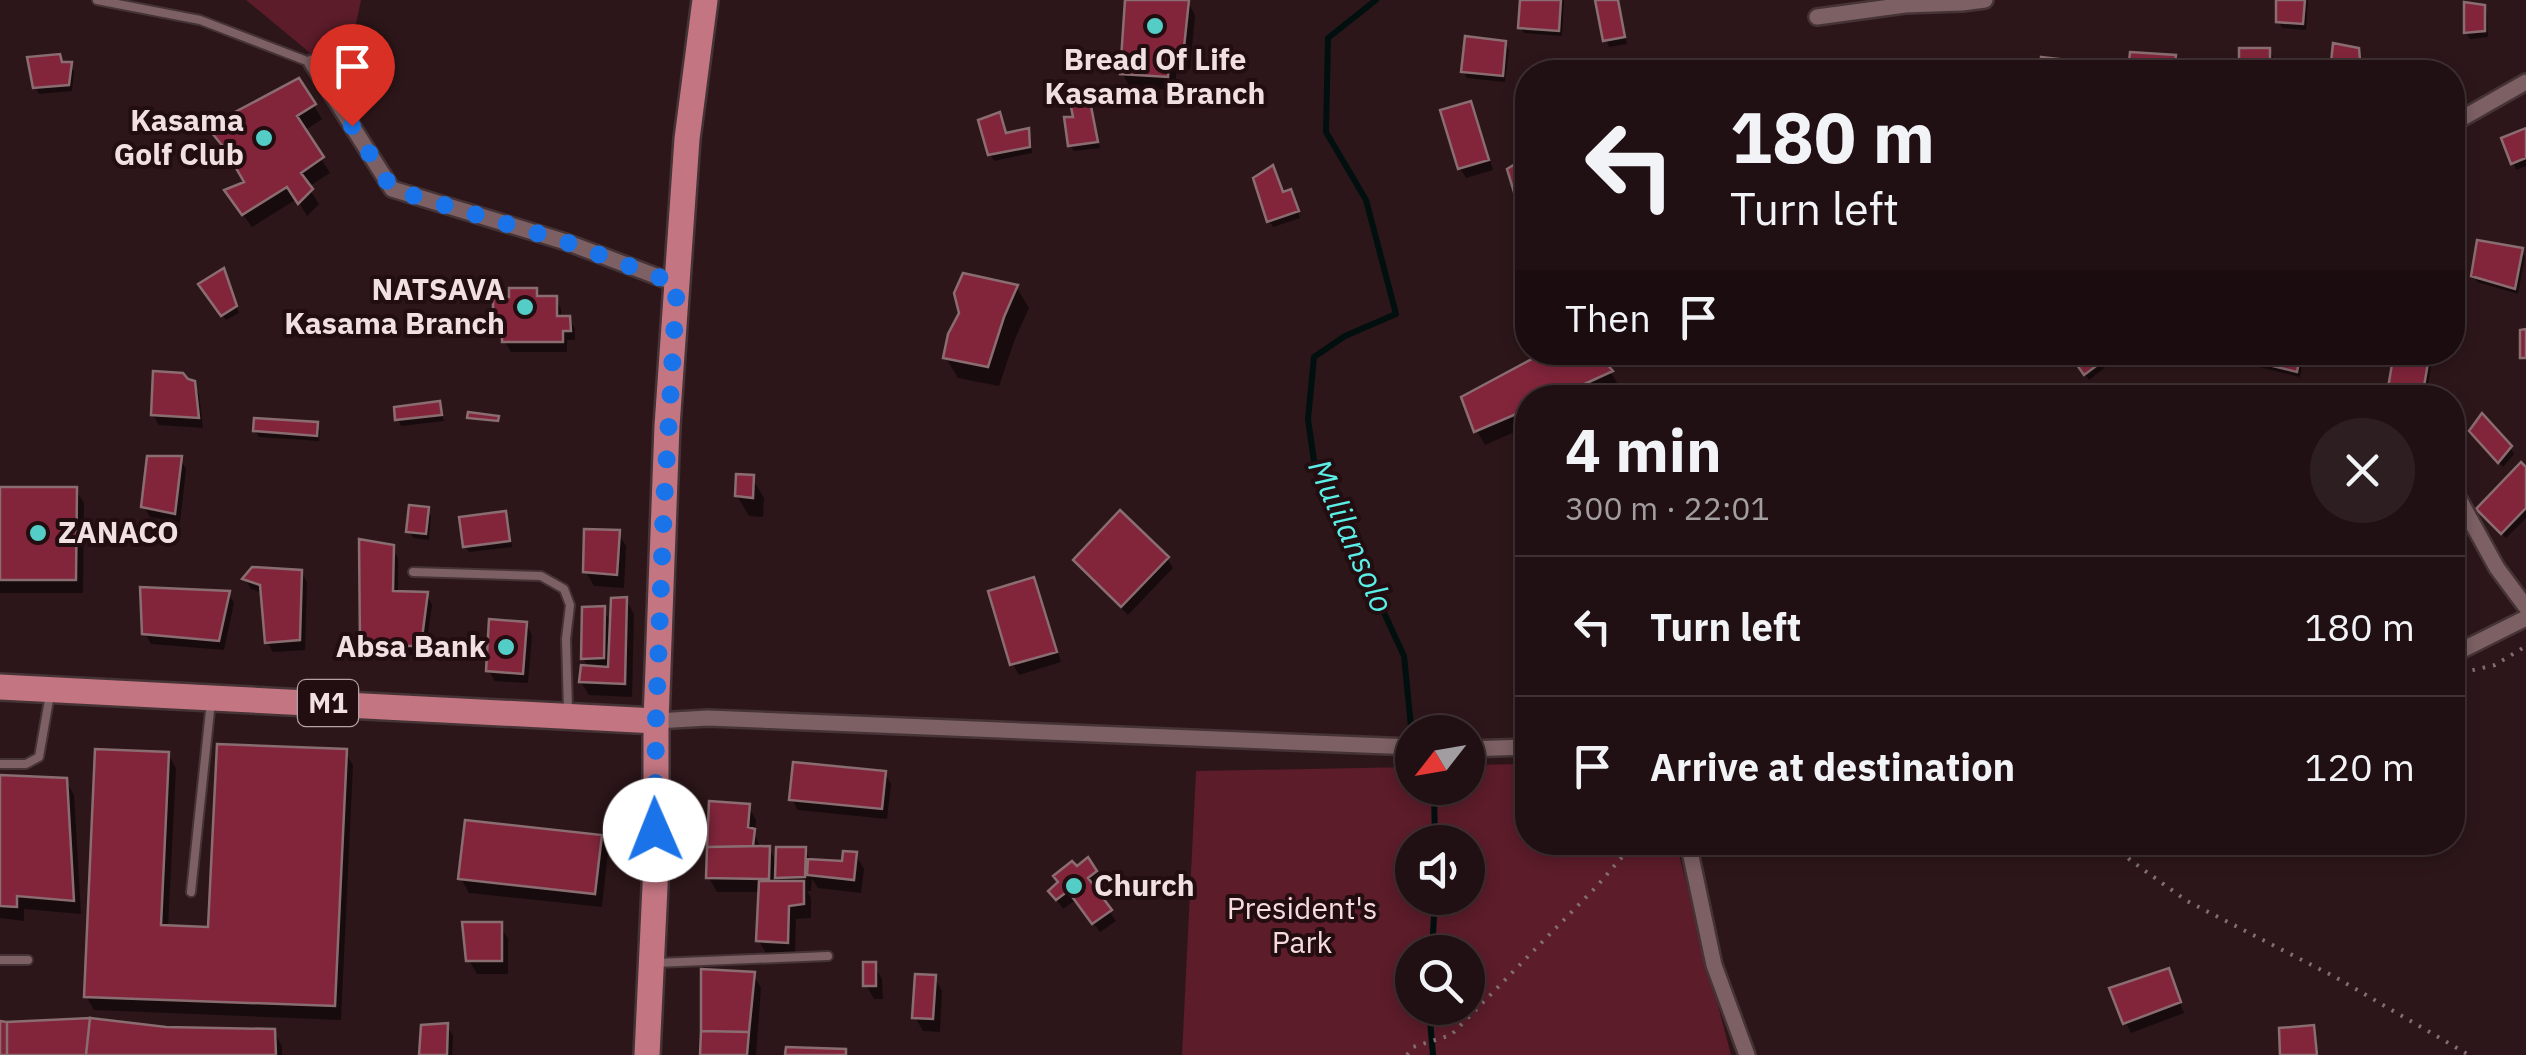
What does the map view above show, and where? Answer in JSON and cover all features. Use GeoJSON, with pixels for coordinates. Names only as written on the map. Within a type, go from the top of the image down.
{"type":"FeatureCollection","features":[{"type":"Feature","properties":{"kind":"main road"},"geometry":{"type":"LineString","coordinates":[[647,1055],[667,426],[686,139],[705,0]]}},
{"type":"Feature","properties":{"kind":"main road","name":"M1"},"geometry":{"type":"LineString","coordinates":[[0,688],[656,720]]}},
{"type":"Feature","properties":{"kind":"street"},"geometry":{"type":"LineString","coordinates":[[1817,17],[1905,5],[1985,0]]}},
{"type":"Feature","properties":{"kind":"street"},"geometry":{"type":"LineString","coordinates":[[312,63],[392,189],[566,242],[677,284]]}},
{"type":"Feature","properties":{"kind":"street"},"geometry":{"type":"LineString","coordinates":[[2465,117],[2526,82]]}},
{"type":"Feature","properties":{"kind":"street"},"geometry":{"type":"LineString","coordinates":[[2465,510],[2497,568],[2526,608]]}},
{"type":"Feature","properties":{"kind":"street"},"geometry":{"type":"LineString","coordinates":[[2465,648],[2526,618]]}},
{"type":"Feature","properties":{"kind":"street"},"geometry":{"type":"LineString","coordinates":[[656,720],[708,718],[1395,746]]}},
{"type":"Feature","properties":{"kind":"street"},"geometry":{"type":"LineString","coordinates":[[1485,748],[1515,747]]}},
{"type":"Feature","properties":{"kind":"street"},"geometry":{"type":"LineString","coordinates":[[1691,855],[1714,965],[1747,1055]]}},
{"type":"Feature","properties":{"kind":"lane"},"geometry":{"type":"LineString","coordinates":[[97,0],[200,20],[312,63]]}},
{"type":"Feature","properties":{"kind":"lane"},"geometry":{"type":"LineString","coordinates":[[412,572],[541,576],[564,589],[570,605],[566,639],[568,715]]}},
{"type":"Feature","properties":{"kind":"lane"},"geometry":{"type":"LineString","coordinates":[[0,764],[26,764],[39,757],[51,690]]}},
{"type":"Feature","properties":{"kind":"lane"},"geometry":{"type":"LineString","coordinates":[[190,892],[212,697]]}},
{"type":"Feature","properties":{"kind":"lane"},"geometry":{"type":"LineString","coordinates":[[651,963],[828,956]]}},
{"type":"Feature","properties":{"kind":"lane"},"geometry":{"type":"LineString","coordinates":[[0,960],[28,960]]}},
{"type":"Feature","properties":{"kind":"path"},"geometry":{"type":"LineString","coordinates":[[2465,672],[2495,664],[2526,646]]}},
{"type":"Feature","properties":{"kind":"path"},"geometry":{"type":"LineString","coordinates":[[1407,1055],[1413,1047],[1451,1034],[1624,855]]}},
{"type":"Feature","properties":{"kind":"path"},"geometry":{"type":"LineString","coordinates":[[2126,855],[2186,901],[2335,976],[2469,1055]]}},
{"type":"Feature","properties":{"kind":"green space"},"geometry":{"type":"Polygon","coordinates":[[[246,0],[361,0],[344,81],[246,0]]]}},
{"type":"Feature","properties":{"kind":"green space","name":"President's Park"},"geometry":{"type":"Polygon","coordinates":[[[1515,764],[1515,855],[1679,855],[1731,1055],[1182,1055],[1196,771],[1395,767],[1395,805],[1485,805],[1485,765],[1515,764]]]}},
{"type":"Feature","properties":{"kind":"building","name":"Bread Of Life Kasama Branch"},"geometry":{"type":"Polygon","coordinates":[[[1125,0],[1189,0],[1183,57],[1170,53],[1168,77],[1120,74],[1125,0]]]}},
{"type":"Feature","properties":{"kind":"building"},"geometry":{"type":"Polygon","coordinates":[[[1520,0],[1561,0],[1559,31],[1518,28],[1520,0]]]}},
{"type":"Feature","properties":{"kind":"building"},"geometry":{"type":"Polygon","coordinates":[[[1595,0],[1618,0],[1625,37],[1603,41],[1595,0]]]}},
{"type":"Feature","properties":{"kind":"building"},"geometry":{"type":"Polygon","coordinates":[[[2276,0],[2305,0],[2303,24],[2276,22],[2276,0]]]}},
{"type":"Feature","properties":{"kind":"building"},"geometry":{"type":"Polygon","coordinates":[[[2464,2],[2485,5],[2485,31],[2464,33],[2464,2]]]}},
{"type":"Feature","properties":{"kind":"building"},"geometry":{"type":"Polygon","coordinates":[[[1465,36],[1506,41],[1503,76],[1461,72],[1465,36]]]}},
{"type":"Feature","properties":{"kind":"building"},"geometry":{"type":"Polygon","coordinates":[[[2333,43],[2359,48],[2360,60],[2331,60],[2333,43]]]}},
{"type":"Feature","properties":{"kind":"building"},"geometry":{"type":"Polygon","coordinates":[[[2239,48],[2270,48],[2270,60],[2239,60],[2239,48]]]}},
{"type":"Feature","properties":{"kind":"building"},"geometry":{"type":"Polygon","coordinates":[[[2130,52],[2176,55],[2175,60],[2129,60],[2130,52]]]}},
{"type":"Feature","properties":{"kind":"building"},"geometry":{"type":"Polygon","coordinates":[[[60,54],[62,62],[72,62],[69,85],[33,88],[27,57],[60,54]]]}},
{"type":"Feature","properties":{"kind":"building","name":"Kasama Golf Club"},"geometry":{"type":"Polygon","coordinates":[[[299,78],[316,104],[297,116],[324,157],[301,173],[313,189],[298,204],[287,187],[242,215],[224,190],[244,182],[207,127],[299,78]]]}},
{"type":"Feature","properties":{"kind":"building"},"geometry":{"type":"Polygon","coordinates":[[[1088,91],[1098,142],[1068,146],[1064,117],[1073,117],[1069,97],[1088,91]]]}},
{"type":"Feature","properties":{"kind":"building"},"geometry":{"type":"Polygon","coordinates":[[[1471,101],[1489,160],[1458,169],[1440,110],[1471,101]]]}},
{"type":"Feature","properties":{"kind":"building"},"geometry":{"type":"Polygon","coordinates":[[[1000,112],[1006,133],[1029,128],[1030,147],[988,155],[978,120],[1000,112]]]}},
{"type":"Feature","properties":{"kind":"building"},"geometry":{"type":"Polygon","coordinates":[[[2526,128],[2526,158],[2511,164],[2501,138],[2526,128]]]}},
{"type":"Feature","properties":{"kind":"building"},"geometry":{"type":"Polygon","coordinates":[[[1515,164],[1515,195],[1507,169],[1515,164]]]}},
{"type":"Feature","properties":{"kind":"building"},"geometry":{"type":"Polygon","coordinates":[[[1273,165],[1283,192],[1291,189],[1299,211],[1267,222],[1253,178],[1273,165]]]}},
{"type":"Feature","properties":{"kind":"building"},"geometry":{"type":"Polygon","coordinates":[[[2477,240],[2523,248],[2515,289],[2471,276],[2477,240]]]}},
{"type":"Feature","properties":{"kind":"building"},"geometry":{"type":"Polygon","coordinates":[[[224,268],[237,306],[221,316],[198,284],[224,268]]]}},
{"type":"Feature","properties":{"kind":"building"},"geometry":{"type":"Polygon","coordinates":[[[963,273],[1018,285],[988,367],[943,358],[948,334],[959,313],[954,293],[963,273]]]}},
{"type":"Feature","properties":{"kind":"building","name":"NATSAVA Kasama Branch"},"geometry":{"type":"Polygon","coordinates":[[[509,288],[537,288],[537,296],[557,296],[557,316],[570,316],[571,331],[563,331],[563,342],[502,342],[502,320],[493,320],[493,297],[509,297],[509,288]]]}},
{"type":"Feature","properties":{"kind":"building"},"geometry":{"type":"Polygon","coordinates":[[[2526,329],[2526,358],[2520,358],[2520,330],[2526,329]]]}},
{"type":"Feature","properties":{"kind":"building"},"geometry":{"type":"Polygon","coordinates":[[[1521,365],[1608,365],[1613,371],[1582,385],[1515,385],[1515,415],[1474,432],[1461,397],[1521,365]]]}},
{"type":"Feature","properties":{"kind":"building"},"geometry":{"type":"Polygon","coordinates":[[[2077,365],[2098,365],[2084,375],[2077,365]]]}},
{"type":"Feature","properties":{"kind":"building"},"geometry":{"type":"Polygon","coordinates":[[[2269,365],[2298,365],[2297,372],[2269,365]]]}},
{"type":"Feature","properties":{"kind":"building"},"geometry":{"type":"Polygon","coordinates":[[[2392,365],[2428,365],[2424,385],[2388,385],[2392,365]]]}},
{"type":"Feature","properties":{"kind":"building"},"geometry":{"type":"Polygon","coordinates":[[[153,371],[183,373],[195,381],[199,418],[151,415],[153,371]]]}},
{"type":"Feature","properties":{"kind":"building"},"geometry":{"type":"Polygon","coordinates":[[[440,401],[442,415],[395,420],[394,407],[440,401]]]}},
{"type":"Feature","properties":{"kind":"building"},"geometry":{"type":"Polygon","coordinates":[[[468,412],[499,416],[498,421],[467,418],[468,412]]]}},
{"type":"Feature","properties":{"kind":"building"},"geometry":{"type":"Polygon","coordinates":[[[2482,413],[2512,446],[2498,463],[2469,431],[2482,413]]]}},
{"type":"Feature","properties":{"kind":"building"},"geometry":{"type":"Polygon","coordinates":[[[254,418],[318,422],[317,436],[253,431],[254,418]]]}},
{"type":"Feature","properties":{"kind":"building"},"geometry":{"type":"Polygon","coordinates":[[[147,456],[182,456],[175,514],[141,507],[147,456]]]}},
{"type":"Feature","properties":{"kind":"building"},"geometry":{"type":"Polygon","coordinates":[[[2521,462],[2526,467],[2526,508],[2501,534],[2476,509],[2521,462]]]}},
{"type":"Feature","properties":{"kind":"building"},"geometry":{"type":"Polygon","coordinates":[[[736,474],[754,475],[753,498],[735,496],[736,474]]]}},
{"type":"Feature","properties":{"kind":"building","name":"ZANACO"},"geometry":{"type":"Polygon","coordinates":[[[0,487],[77,487],[76,580],[0,580],[0,487]]]}},
{"type":"Feature","properties":{"kind":"building"},"geometry":{"type":"Polygon","coordinates":[[[409,505],[429,507],[426,534],[406,532],[409,505]]]}},
{"type":"Feature","properties":{"kind":"building"},"geometry":{"type":"Polygon","coordinates":[[[1120,510],[1169,557],[1121,607],[1073,560],[1120,510]]]}},
{"type":"Feature","properties":{"kind":"building"},"geometry":{"type":"Polygon","coordinates":[[[506,511],[510,541],[463,547],[459,517],[506,511]]]}},
{"type":"Feature","properties":{"kind":"building"},"geometry":{"type":"Polygon","coordinates":[[[584,529],[620,530],[617,575],[583,572],[584,529]]]}},
{"type":"Feature","properties":{"kind":"building"},"geometry":{"type":"Polygon","coordinates":[[[359,539],[394,545],[393,591],[428,592],[421,646],[360,646],[359,539]]]}},
{"type":"Feature","properties":{"kind":"building"},"geometry":{"type":"Polygon","coordinates":[[[252,567],[302,570],[300,640],[265,643],[260,585],[242,579],[252,567]]]}},
{"type":"Feature","properties":{"kind":"building"},"geometry":{"type":"Polygon","coordinates":[[[1034,577],[1057,652],[1010,665],[988,591],[1034,577]]]}},
{"type":"Feature","properties":{"kind":"building"},"geometry":{"type":"Polygon","coordinates":[[[140,587],[230,591],[219,641],[142,634],[140,587]]]}},
{"type":"Feature","properties":{"kind":"building"},"geometry":{"type":"Polygon","coordinates":[[[627,597],[625,684],[579,682],[581,665],[608,667],[611,598],[627,597]]]}},
{"type":"Feature","properties":{"kind":"building"},"geometry":{"type":"Polygon","coordinates":[[[605,606],[604,658],[581,659],[582,607],[605,606]]]}},
{"type":"Feature","properties":{"kind":"building","name":"Absa Bank"},"geometry":{"type":"Polygon","coordinates":[[[489,619],[527,622],[523,674],[486,671],[489,619]]]}},
{"type":"Feature","properties":{"kind":"building"},"geometry":{"type":"Polygon","coordinates":[[[217,744],[347,749],[335,1006],[84,997],[95,749],[169,752],[161,925],[208,927],[217,744]]]}},
{"type":"Feature","properties":{"kind":"building"},"geometry":{"type":"Polygon","coordinates":[[[793,762],[886,771],[882,809],[789,800],[793,762]]]}},
{"type":"Feature","properties":{"kind":"building"},"geometry":{"type":"Polygon","coordinates":[[[0,775],[67,778],[74,901],[17,896],[17,907],[0,906],[0,775]]]}},
{"type":"Feature","properties":{"kind":"building"},"geometry":{"type":"Polygon","coordinates":[[[709,801],[750,804],[748,827],[755,829],[753,846],[707,847],[709,801]]]}},
{"type":"Feature","properties":{"kind":"building"},"geometry":{"type":"Polygon","coordinates":[[[465,820],[602,835],[595,894],[458,879],[465,820]]]}},
{"type":"Feature","properties":{"kind":"building"},"geometry":{"type":"Polygon","coordinates":[[[770,846],[769,879],[706,878],[707,847],[770,846]]]}},
{"type":"Feature","properties":{"kind":"building"},"geometry":{"type":"Polygon","coordinates":[[[776,847],[806,847],[805,877],[775,878],[776,847]]]}},
{"type":"Feature","properties":{"kind":"building"},"geometry":{"type":"Polygon","coordinates":[[[843,851],[857,852],[854,880],[807,875],[808,859],[842,861],[843,851]]]}},
{"type":"Feature","properties":{"kind":"building","name":"Church"},"geometry":{"type":"Polygon","coordinates":[[[1088,857],[1097,871],[1088,878],[1112,910],[1092,924],[1068,891],[1056,900],[1048,891],[1058,882],[1053,876],[1072,861],[1077,866],[1088,857]]]}},
{"type":"Feature","properties":{"kind":"building"},"geometry":{"type":"Polygon","coordinates":[[[759,881],[804,881],[804,904],[789,906],[788,943],[756,941],[759,881]]]}},
{"type":"Feature","properties":{"kind":"building"},"geometry":{"type":"Polygon","coordinates":[[[462,922],[502,922],[502,961],[466,961],[462,922]]]}},
{"type":"Feature","properties":{"kind":"building"},"geometry":{"type":"Polygon","coordinates":[[[863,962],[876,962],[876,986],[863,986],[863,962]]]}},
{"type":"Feature","properties":{"kind":"building"},"geometry":{"type":"Polygon","coordinates":[[[2169,968],[2181,1002],[2123,1024],[2109,988],[2169,968]]]}},
{"type":"Feature","properties":{"kind":"building"},"geometry":{"type":"Polygon","coordinates":[[[701,969],[755,972],[749,1032],[701,1031],[701,969]]]}},
{"type":"Feature","properties":{"kind":"building"},"geometry":{"type":"Polygon","coordinates":[[[915,974],[936,975],[933,1019],[912,1018],[915,974]]]}},
{"type":"Feature","properties":{"kind":"building"},"geometry":{"type":"Polygon","coordinates":[[[90,1018],[86,1055],[7,1055],[7,1022],[90,1018]]]}},
{"type":"Feature","properties":{"kind":"building"},"geometry":{"type":"Polygon","coordinates":[[[90,1018],[166,1027],[275,1029],[276,1055],[86,1055],[90,1018]]]}},
{"type":"Feature","properties":{"kind":"building"},"geometry":{"type":"Polygon","coordinates":[[[0,1021],[7,1022],[7,1055],[0,1055],[0,1021]]]}},
{"type":"Feature","properties":{"kind":"building"},"geometry":{"type":"Polygon","coordinates":[[[448,1023],[447,1055],[419,1055],[421,1025],[448,1023]]]}},
{"type":"Feature","properties":{"kind":"building"},"geometry":{"type":"Polygon","coordinates":[[[2314,1025],[2317,1055],[2280,1055],[2279,1028],[2314,1025]]]}},
{"type":"Feature","properties":{"kind":"building"},"geometry":{"type":"Polygon","coordinates":[[[701,1031],[749,1032],[747,1055],[700,1055],[701,1031]]]}},
{"type":"Feature","properties":{"kind":"building"},"geometry":{"type":"Polygon","coordinates":[[[786,1047],[846,1049],[846,1055],[785,1055],[786,1047]]]}},
{"type":"Feature","properties":{"kind":"waterway","name":"Mulilansolo"},"geometry":{"type":"LineString","coordinates":[[1376,0],[1328,38],[1326,132],[1366,200],[1396,314],[1345,336],[1314,357],[1308,419],[1314,461],[1404,656],[1410,715]]}},
{"type":"Feature","properties":{"kind":"waterway","name":"Mulilansolo"},"geometry":{"type":"LineString","coordinates":[[1434,805],[1435,825]]}},
{"type":"Feature","properties":{"kind":"waterway","name":"Mulilansolo"},"geometry":{"type":"LineString","coordinates":[[1433,935],[1434,915]]}},
{"type":"Feature","properties":{"kind":"waterway","name":"Mulilansolo"},"geometry":{"type":"LineString","coordinates":[[1430,1025],[1433,1055]]}},
{"type":"Feature","properties":{"kind":"place","name":"Bread Of Life Kasama Branch"},"geometry":{"type":"Point","coordinates":[1155,26]}},
{"type":"Feature","properties":{"kind":"place","name":"Kasama Golf Club"},"geometry":{"type":"Point","coordinates":[264,138]}},
{"type":"Feature","properties":{"kind":"place","name":"NATSAVA Kasama Branch"},"geometry":{"type":"Point","coordinates":[525,307]}},
{"type":"Feature","properties":{"kind":"place","name":"ZANACO"},"geometry":{"type":"Point","coordinates":[38,533]}},
{"type":"Feature","properties":{"kind":"place","name":"Absa Bank"},"geometry":{"type":"Point","coordinates":[506,647]}},
{"type":"Feature","properties":{"kind":"place","name":"Church"},"geometry":{"type":"Point","coordinates":[1074,886]}},
{"type":"Feature","properties":{"kind":"route"},"geometry":{"type":"LineString","coordinates":[[352,126],[392,189],[566,242],[677,284],[667,426],[655,830]]}}]}
